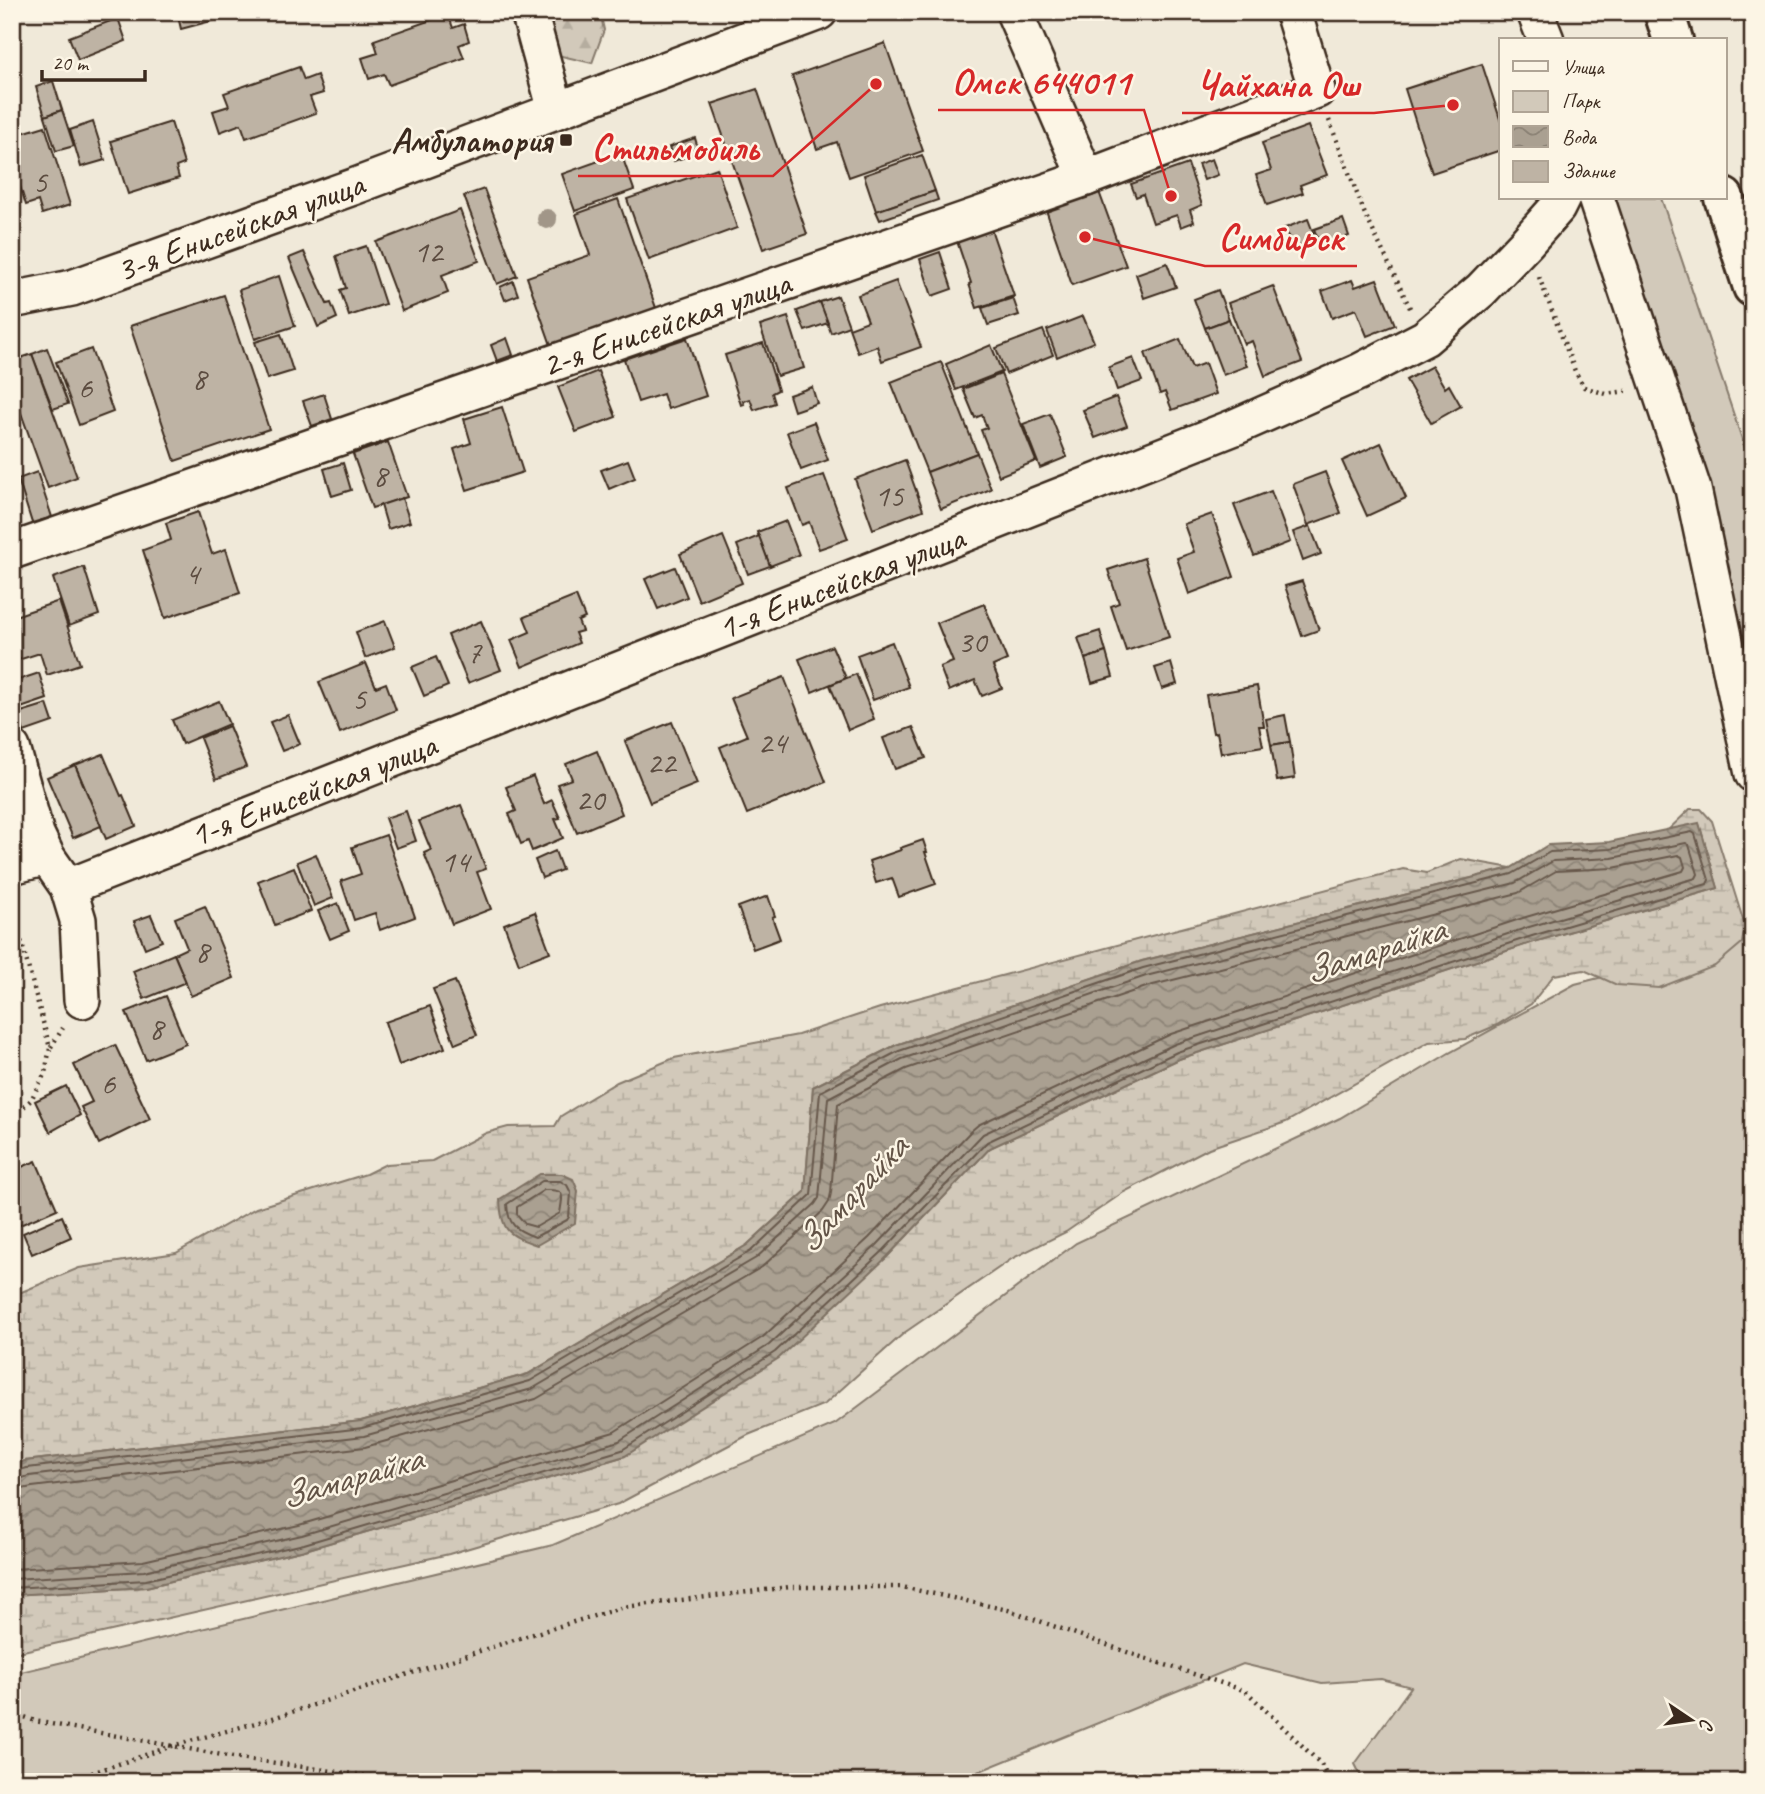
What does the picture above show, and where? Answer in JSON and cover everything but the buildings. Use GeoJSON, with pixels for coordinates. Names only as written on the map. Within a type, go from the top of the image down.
{"type":"FeatureCollection","features":[{"type":"Feature","properties":{"kind":"main road"},"geometry":{"type":"LineString","coordinates":[[1664,12],[1672,38]]}},
{"type":"Feature","properties":{"kind":"main road"},"geometry":{"type":"LineString","coordinates":[[1725,200],[1753,287]]}},
{"type":"Feature","properties":{"kind":"street"},"geometry":{"type":"LineString","coordinates":[[529,12],[558,110]]}},
{"type":"Feature","properties":{"kind":"street","name":"3-я Енисейская улица"},"geometry":{"type":"LineString","coordinates":[[12,300],[72,288],[341,192],[819,12]]}},
{"type":"Feature","properties":{"kind":"street"},"geometry":{"type":"LineString","coordinates":[[1014,12],[1086,178]]}},
{"type":"Feature","properties":{"kind":"street"},"geometry":{"type":"LineString","coordinates":[[1293,12],[1317,90]]}},
{"type":"Feature","properties":{"kind":"street"},"geometry":{"type":"LineString","coordinates":[[1535,12],[1545,38]]}},
{"type":"Feature","properties":{"kind":"street","name":"2-я Енисейская улица"},"geometry":{"type":"LineString","coordinates":[[12,551],[1086,178],[1317,90]]}},
{"type":"Feature","properties":{"kind":"street","name":"1-я Енисейская улица"},"geometry":{"type":"LineString","coordinates":[[68,887],[1223,433],[1359,372],[1425,338],[1481,290],[1526,243],[1561,200]]}},
{"type":"Feature","properties":{"kind":"street"},"geometry":{"type":"LineString","coordinates":[[1597,200],[1693,489],[1753,774]]}},
{"type":"Feature","properties":{"kind":"street"},"geometry":{"type":"LineString","coordinates":[[12,748],[36,834],[47,857],[68,887],[78,920],[82,1000]]}},
{"type":"Feature","properties":{"kind":"street"},"geometry":{"type":"LineString","coordinates":[[12,866],[47,857]]}},
{"type":"Feature","properties":{"kind":"path"},"geometry":{"type":"LineString","coordinates":[[1317,90],[1364,212],[1425,338]]}},
{"type":"Feature","properties":{"kind":"path"},"geometry":{"type":"LineString","coordinates":[[1526,243],[1575,371],[1584,387],[1606,394],[1658,384]]}},
{"type":"Feature","properties":{"kind":"path"},"geometry":{"type":"LineString","coordinates":[[12,907],[50,1048],[45,1073],[32,1100],[12,1118]]}},
{"type":"Feature","properties":{"kind":"path"},"geometry":{"type":"LineString","coordinates":[[65,1782],[172,1746],[270,1719],[624,1607],[790,1587],[902,1587],[1008,1610],[1247,1691],[1321,1764],[1330,1782]]}},
{"type":"Feature","properties":{"kind":"path"},"geometry":{"type":"LineString","coordinates":[[12,1712],[35,1721],[233,1757],[410,1782]]}},
{"type":"Feature","properties":{"kind":"green space"},"geometry":{"type":"Polygon","coordinates":[[[546,12],[600,12],[604,30],[592,63],[557,55],[546,12]]]}},
{"type":"Feature","properties":{"kind":"green space"},"geometry":{"type":"Polygon","coordinates":[[[1613,200],[1662,200],[1753,472],[1753,686],[1720,540],[1613,200]]]}},
{"type":"Feature","properties":{"kind":"green space"},"geometry":{"type":"Polygon","coordinates":[[[1690,809],[1701,809],[1712,821],[1745,926],[1742,943],[1715,966],[1659,988],[1617,985],[1584,970],[1554,975],[1531,1004],[1497,1025],[1465,1039],[1429,1042],[1286,1122],[1209,1148],[1124,1192],[1066,1232],[1013,1258],[904,1333],[825,1404],[748,1435],[618,1504],[449,1554],[19,1652],[12,1651],[12,1595],[146,1587],[305,1550],[625,1456],[887,1257],[990,1148],[1179,1059],[1534,942],[1718,888],[1699,824],[1667,831],[1690,809]]]}},
{"type":"Feature","properties":{"kind":"green space"},"geometry":{"type":"Polygon","coordinates":[[[1461,859],[1511,868],[1142,961],[896,1045],[813,1087],[805,1192],[747,1245],[528,1374],[361,1421],[25,1461],[12,1466],[12,1296],[79,1268],[176,1253],[256,1208],[366,1174],[386,1164],[432,1161],[486,1133],[508,1127],[555,1126],[561,1116],[617,1082],[674,1058],[798,1035],[880,1008],[1403,869],[1427,873],[1461,859]]]}},
{"type":"Feature","properties":{"kind":"green space"},"geometry":{"type":"Polygon","coordinates":[[[1753,939],[1753,1782],[1364,1782],[1355,1764],[1411,1687],[1381,1679],[1322,1683],[1243,1664],[953,1782],[12,1782],[12,1672],[553,1545],[835,1424],[1076,1243],[1340,1118],[1449,1053],[1575,984],[1753,939]]]}},
{"type":"Feature","properties":{"kind":"water","name":"Замарайка"},"geometry":{"type":"Polygon","coordinates":[[[1699,823],[1718,888],[1534,942],[1179,1059],[990,1148],[887,1257],[779,1358],[625,1456],[305,1550],[146,1587],[12,1595],[12,1466],[25,1461],[361,1421],[528,1374],[747,1245],[805,1192],[813,1087],[896,1045],[1142,961],[1511,868],[1548,845],[1609,842],[1699,823]]]}},
{"type":"Feature","properties":{"kind":"water"},"geometry":{"type":"Polygon","coordinates":[[[540,1174],[562,1174],[573,1179],[578,1191],[575,1223],[537,1245],[508,1230],[502,1218],[500,1199],[540,1174]]]}},
{"type":"Feature","properties":{"kind":"place","name":"Стильмобиль"},"geometry":{"type":"Point","coordinates":[876,84]}},
{"type":"Feature","properties":{"kind":"place","name":"Чайхана Ош"},"geometry":{"type":"Point","coordinates":[1453,105]}},
{"type":"Feature","properties":{"kind":"place","name":"Амбулатория"},"geometry":{"type":"Point","coordinates":[566,140]}},
{"type":"Feature","properties":{"kind":"place","name":"Омск 644011"},"geometry":{"type":"Point","coordinates":[1171,196]}},
{"type":"Feature","properties":{"kind":"place","name":"Симбирск"},"geometry":{"type":"Point","coordinates":[1085,237]}}]}
